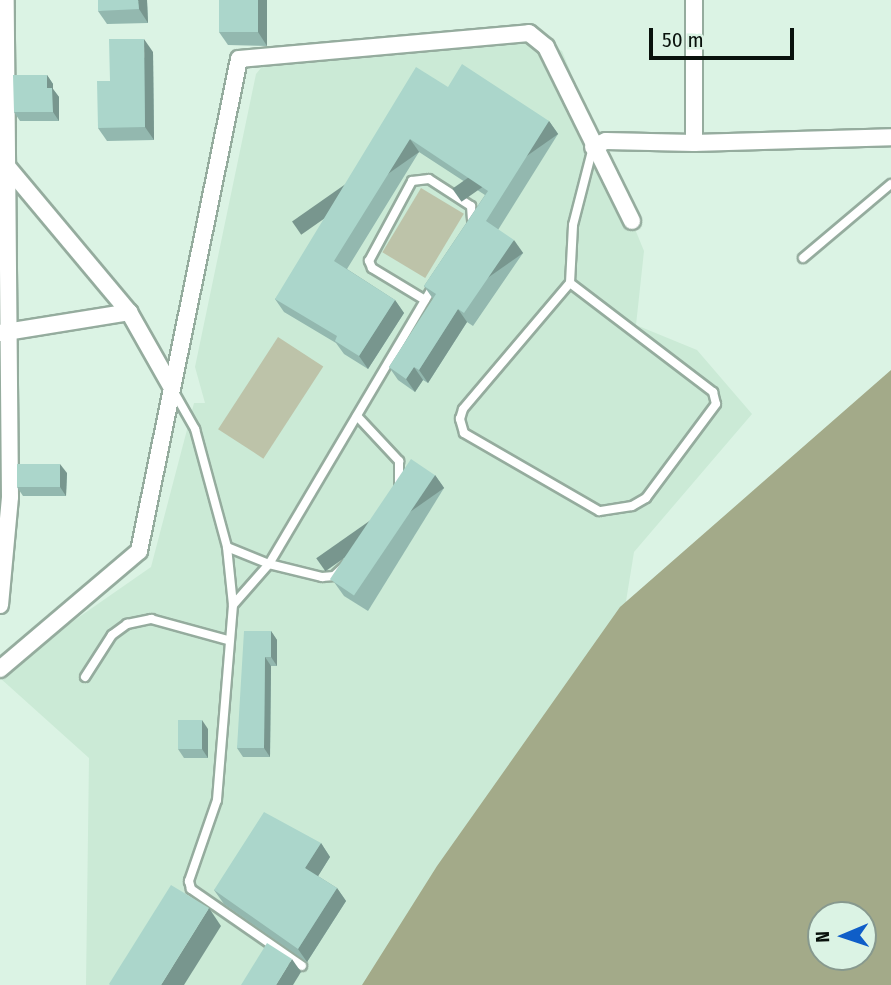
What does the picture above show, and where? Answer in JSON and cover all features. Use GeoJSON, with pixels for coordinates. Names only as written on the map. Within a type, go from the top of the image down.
{"type":"FeatureCollection","features":[{"type":"Feature","properties":{"kind":"street"},"geometry":{"type":"LineString","coordinates":[[0,606],[5,497],[6,0]]}},
{"type":"Feature","properties":{"kind":"street"},"geometry":{"type":"LineString","coordinates":[[694,0],[694,143]]}},
{"type":"Feature","properties":{"kind":"street"},"geometry":{"type":"LineString","coordinates":[[0,669],[139,551],[239,59],[529,33],[546,47],[593,148],[632,221]]}},
{"type":"Feature","properties":{"kind":"street"},"geometry":{"type":"LineString","coordinates":[[593,148],[606,141],[694,143],[891,137]]}},
{"type":"Feature","properties":{"kind":"street"},"geometry":{"type":"LineString","coordinates":[[5,165],[129,312],[172,388]]}},
{"type":"Feature","properties":{"kind":"street"},"geometry":{"type":"LineString","coordinates":[[4,333],[129,312]]}},
{"type":"Feature","properties":{"kind":"lane"},"geometry":{"type":"LineString","coordinates":[[570,283],[713,392],[716,404],[646,498],[632,506],[599,511],[464,433],[463,409],[570,283],[573,225],[593,148]]}},
{"type":"Feature","properties":{"kind":"lane"},"geometry":{"type":"LineString","coordinates":[[425,300],[372,268],[369,261],[412,181],[429,179],[471,206],[474,212],[466,231]]}},
{"type":"Feature","properties":{"kind":"lane"},"geometry":{"type":"LineString","coordinates":[[803,258],[891,184]]}},
{"type":"Feature","properties":{"kind":"lane"},"geometry":{"type":"LineString","coordinates":[[233,605],[269,564],[439,277]]}},
{"type":"Feature","properties":{"kind":"lane"},"geometry":{"type":"LineString","coordinates":[[172,388],[195,429],[227,547],[233,605],[227,640],[217,800],[189,881],[191,888],[302,966]]}},
{"type":"Feature","properties":{"kind":"lane"},"geometry":{"type":"LineString","coordinates":[[356,416],[399,461],[398,487],[391,498]]}},
{"type":"Feature","properties":{"kind":"lane"},"geometry":{"type":"LineString","coordinates":[[227,547],[269,564],[334,576],[355,551]]}},
{"type":"Feature","properties":{"kind":"lane"},"geometry":{"type":"LineString","coordinates":[[85,677],[112,635],[127,624],[151,619],[227,640]]}},
{"type":"Feature","properties":{"kind":"shaded area"},"geometry":{"type":"Polygon","coordinates":[[[536,38],[562,51],[644,251],[636,325],[697,350],[752,414],[634,552],[594,799],[838,901],[807,901],[807,971],[877,971],[877,917],[891,923],[891,985],[86,985],[89,758],[0,678],[0,672],[151,567],[194,403],[205,403],[195,367],[256,74],[274,52],[536,38]]]}},
{"type":"Feature","properties":{"kind":"shaded area"},"geometry":{"type":"Polygon","coordinates":[[[421,188],[464,214],[425,278],[382,252],[421,188]]]}},
{"type":"Feature","properties":{"kind":"shaded area"},"geometry":{"type":"Polygon","coordinates":[[[278,337],[323,366],[263,459],[218,429],[278,337]]]}},
{"type":"Feature","properties":{"kind":"shaded area"},"geometry":{"type":"Polygon","coordinates":[[[891,370],[891,985],[362,985],[437,866],[620,607],[891,370]]]}},
{"type":"Feature","properties":{"kind":"building"},"geometry":{"type":"Polygon","coordinates":[[[98,0],[138,0],[139,9],[98,11],[98,0]]]}},
{"type":"Feature","properties":{"kind":"building"},"geometry":{"type":"Polygon","coordinates":[[[219,0],[258,0],[258,32],[219,32],[219,0]]]}},
{"type":"Feature","properties":{"kind":"building"},"geometry":{"type":"Polygon","coordinates":[[[109,39],[144,39],[145,127],[98,128],[97,81],[110,81],[109,39]]]}},
{"type":"Feature","properties":{"kind":"building"},"geometry":{"type":"Polygon","coordinates":[[[462,64],[549,121],[486,221],[514,240],[464,313],[458,309],[419,370],[414,367],[406,379],[389,367],[436,294],[424,286],[488,191],[410,139],[334,261],[395,300],[359,356],[335,341],[337,336],[275,299],[416,67],[448,87],[462,64]]]}},
{"type":"Feature","properties":{"kind":"building"},"geometry":{"type":"Polygon","coordinates":[[[13,75],[47,75],[47,88],[52,88],[53,112],[14,112],[13,75]]]}},
{"type":"Feature","properties":{"kind":"building"},"geometry":{"type":"Polygon","coordinates":[[[411,459],[435,475],[354,595],[330,579],[411,459]]]}},
{"type":"Feature","properties":{"kind":"building"},"geometry":{"type":"Polygon","coordinates":[[[17,464],[60,464],[60,487],[17,487],[17,464]]]}},
{"type":"Feature","properties":{"kind":"building"},"geometry":{"type":"Polygon","coordinates":[[[244,631],[271,631],[271,657],[265,657],[264,748],[237,748],[244,631]]]}},
{"type":"Feature","properties":{"kind":"building"},"geometry":{"type":"Polygon","coordinates":[[[178,720],[202,720],[202,749],[178,749],[178,720]]]}},
{"type":"Feature","properties":{"kind":"building"},"geometry":{"type":"Polygon","coordinates":[[[264,812],[321,843],[305,868],[337,888],[298,949],[214,890],[264,812]]]}},
{"type":"Feature","properties":{"kind":"building"},"geometry":{"type":"Polygon","coordinates":[[[171,885],[209,908],[161,985],[110,985],[109,984],[171,885]]]}},
{"type":"Feature","properties":{"kind":"building"},"geometry":{"type":"Polygon","coordinates":[[[267,943],[292,959],[276,985],[241,985],[267,943]]]}}]}
